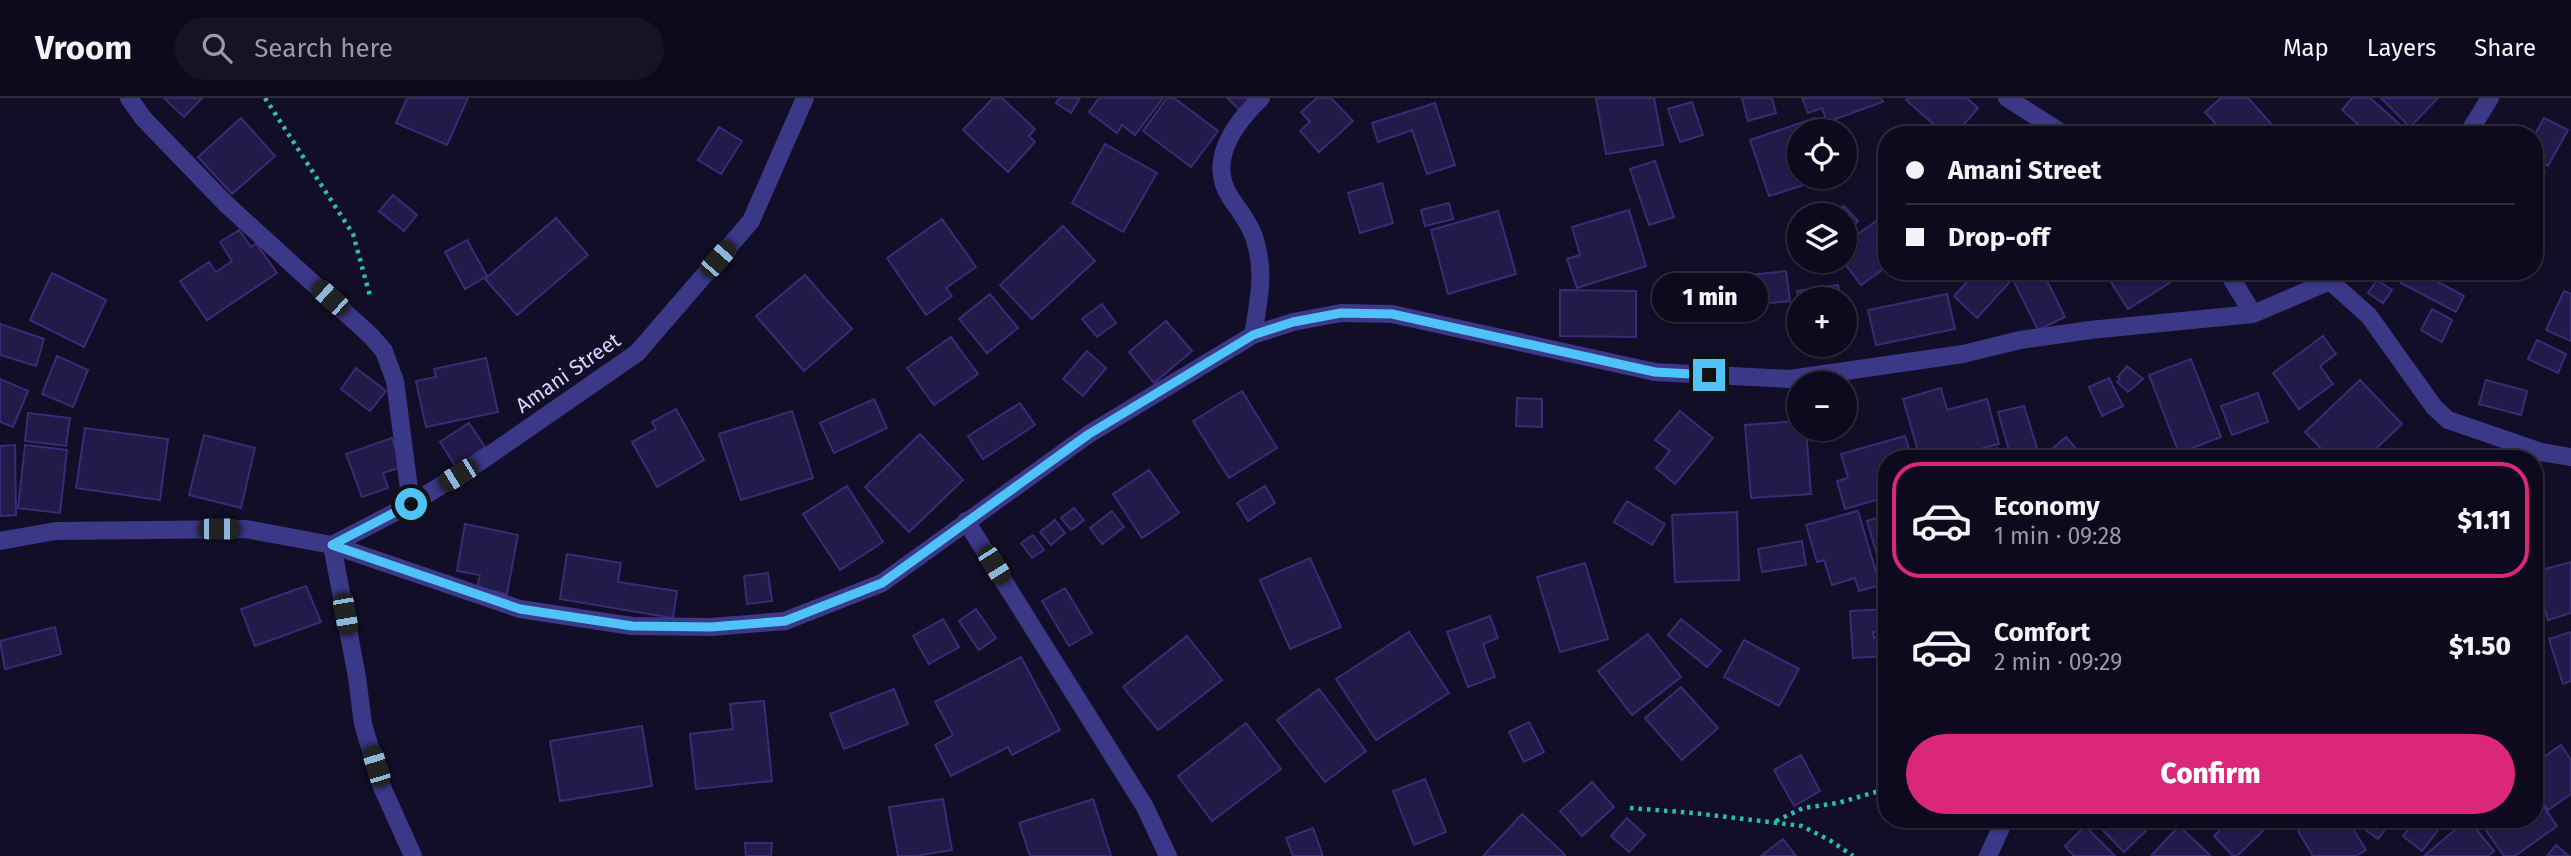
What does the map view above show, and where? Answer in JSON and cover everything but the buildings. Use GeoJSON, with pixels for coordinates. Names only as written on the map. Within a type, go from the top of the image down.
{"type":"FeatureCollection","features":[{"type":"Feature","properties":{"kind":"street"},"geometry":{"type":"LineString","coordinates":[[129,98],[143,118],[226,204],[371,336],[384,351],[395,381],[411,504]]}},
{"type":"Feature","properties":{"kind":"street","name":"Amani Street"},"geometry":{"type":"LineString","coordinates":[[332,545],[411,504],[481,461],[637,353],[751,221],[805,98]]}},
{"type":"Feature","properties":{"kind":"street"},"geometry":{"type":"LineString","coordinates":[[1253,335],[1262,276],[1256,242],[1241,211],[1228,195],[1221,170],[1231,132],[1261,98]]}},
{"type":"Feature","properties":{"kind":"street"},"geometry":{"type":"LineString","coordinates":[[2007,98],[2051,126]]}},
{"type":"Feature","properties":{"kind":"street"},"geometry":{"type":"LineString","coordinates":[[2473,126],[2490,98]]}},
{"type":"Feature","properties":{"kind":"street"},"geometry":{"type":"LineString","coordinates":[[2232,280],[2253,314]]}},
{"type":"Feature","properties":{"kind":"street"},"geometry":{"type":"LineString","coordinates":[[0,541],[56,531],[246,529],[332,545],[520,609],[632,626],[711,627],[785,621],[882,583],[1089,434],[1253,335],[1293,322],[1341,313],[1392,314],[1655,372],[1790,380],[1963,354],[2020,340],[2090,330],[2253,314],[2329,280]]}},
{"type":"Feature","properties":{"kind":"street"},"geometry":{"type":"LineString","coordinates":[[2341,280],[2434,407],[2448,420],[2535,450]]}},
{"type":"Feature","properties":{"kind":"street"},"geometry":{"type":"LineString","coordinates":[[2543,452],[2571,457]]}},
{"type":"Feature","properties":{"kind":"street"},"geometry":{"type":"LineString","coordinates":[[966,521],[1145,807],[1168,856]]}},
{"type":"Feature","properties":{"kind":"street"},"geometry":{"type":"LineString","coordinates":[[332,545],[363,724],[382,787],[413,856]]}},
{"type":"Feature","properties":{"kind":"street"},"geometry":{"type":"LineString","coordinates":[[1988,856],[2001,828]]}},
{"type":"Feature","properties":{"kind":"path"},"geometry":{"type":"LineString","coordinates":[[265,98],[353,233],[370,299]]}},
{"type":"Feature","properties":{"kind":"path"},"geometry":{"type":"LineString","coordinates":[[1776,822],[1803,808],[1838,803],[1878,791]]}},
{"type":"Feature","properties":{"kind":"path"},"geometry":{"type":"LineString","coordinates":[[1630,808],[1802,826],[1853,856]]}},
{"type":"Feature","properties":{"kind":"route"},"geometry":{"type":"LineString","coordinates":[[411,504],[332,545],[520,609],[632,626],[711,627],[785,621],[882,583],[1089,434],[1253,335],[1293,322],[1341,313],[1392,314],[1655,372],[1709,375]]}}]}
